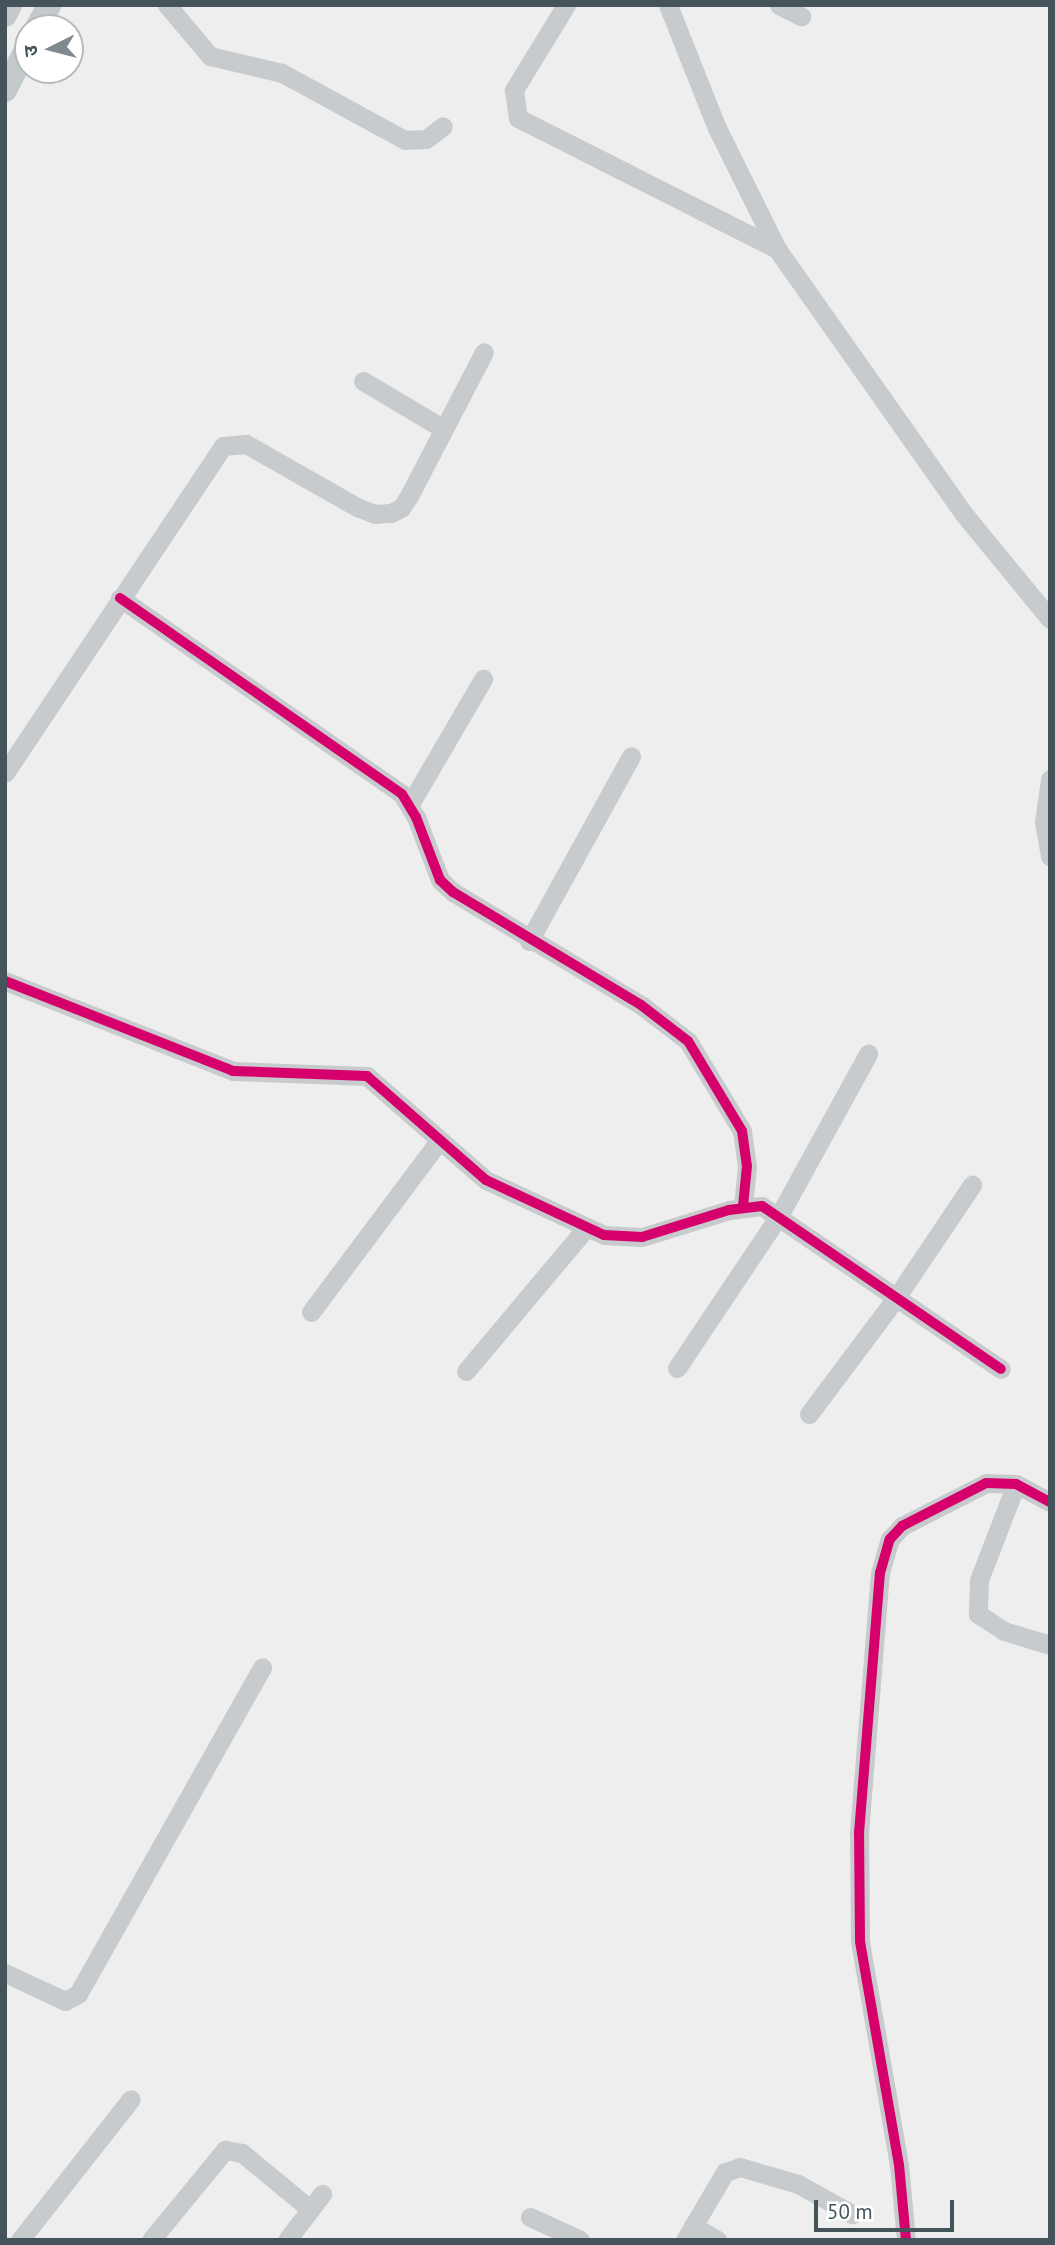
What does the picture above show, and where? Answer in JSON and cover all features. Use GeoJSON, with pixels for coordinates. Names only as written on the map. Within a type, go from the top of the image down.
{"type":"FeatureCollection","features":[{"type":"Feature","properties":{"kind":"main road"},"geometry":{"type":"LineString","coordinates":[[5,15],[10,5]]}},
{"type":"Feature","properties":{"kind":"main road"},"geometry":{"type":"LineString","coordinates":[[5,90],[14,73]]}},
{"type":"Feature","properties":{"kind":"street"},"geometry":{"type":"LineString","coordinates":[[167,5],[210,56],[282,73],[405,141],[426,139],[443,126]]}},
{"type":"Feature","properties":{"kind":"street"},"geometry":{"type":"LineString","coordinates":[[566,5],[514,90],[518,118],[777,249]]}},
{"type":"Feature","properties":{"kind":"street"},"geometry":{"type":"LineString","coordinates":[[668,5],[722,139],[777,249],[963,513],[1050,619]]}},
{"type":"Feature","properties":{"kind":"street"},"geometry":{"type":"LineString","coordinates":[[779,5],[802,16]]}},
{"type":"Feature","properties":{"kind":"street"},"geometry":{"type":"LineString","coordinates":[[5,773],[223,446],[246,444],[357,507],[375,514],[391,513],[401,508],[484,352]]}},
{"type":"Feature","properties":{"kind":"street"},"geometry":{"type":"LineString","coordinates":[[363,381],[444,429]]}},
{"type":"Feature","properties":{"kind":"street"},"geometry":{"type":"LineString","coordinates":[[120,598],[402,794],[410,804],[440,880],[529,941],[641,1005],[688,1041],[742,1131],[747,1166],[743,1206]]}},
{"type":"Feature","properties":{"kind":"street"},"geometry":{"type":"LineString","coordinates":[[410,804],[483,679]]}},
{"type":"Feature","properties":{"kind":"street"},"geometry":{"type":"LineString","coordinates":[[529,941],[631,756]]}},
{"type":"Feature","properties":{"kind":"street"},"geometry":{"type":"LineString","coordinates":[[1050,779],[1044,822],[1050,856]]}},
{"type":"Feature","properties":{"kind":"street"},"geometry":{"type":"LineString","coordinates":[[5,981],[233,1072],[367,1076],[486,1180],[585,1229],[624,1239],[642,1237],[743,1206],[762,1206],[780,1214],[1001,1369]]}},
{"type":"Feature","properties":{"kind":"street"},"geometry":{"type":"LineString","coordinates":[[677,1368],[780,1214],[868,1054]]}},
{"type":"Feature","properties":{"kind":"street"},"geometry":{"type":"LineString","coordinates":[[311,1312],[439,1141]]}},
{"type":"Feature","properties":{"kind":"street"},"geometry":{"type":"LineString","coordinates":[[809,1414],[898,1295],[972,1185]]}},
{"type":"Feature","properties":{"kind":"street"},"geometry":{"type":"LineString","coordinates":[[466,1371],[585,1229]]}},
{"type":"Feature","properties":{"kind":"street"},"geometry":{"type":"LineString","coordinates":[[906,2240],[899,2165],[860,1941],[859,1833],[880,1573],[890,1539],[902,1526],[986,1483],[1016,1484],[1050,1502]]}},
{"type":"Feature","properties":{"kind":"street"},"geometry":{"type":"LineString","coordinates":[[1016,1484],[979,1580],[978,1614],[1004,1631],[1050,1645]]}},
{"type":"Feature","properties":{"kind":"street"},"geometry":{"type":"LineString","coordinates":[[5,1973],[65,2001],[78,1994],[262,1667]]}},
{"type":"Feature","properties":{"kind":"street"},"geometry":{"type":"LineString","coordinates":[[20,2240],[131,2099]]}},
{"type":"Feature","properties":{"kind":"street"},"geometry":{"type":"LineString","coordinates":[[151,2240],[222,2152],[232,2148],[316,2201],[286,2240]]}},
{"type":"Feature","properties":{"kind":"street"},"geometry":{"type":"LineString","coordinates":[[717,2240],[689,2233],[725,2172],[740,2167],[798,2184],[852,2214]]}},
{"type":"Feature","properties":{"kind":"street"},"geometry":{"type":"LineString","coordinates":[[530,2217],[580,2240]]}},
{"type":"Feature","properties":{"kind":"cycle path"},"geometry":{"type":"LineString","coordinates":[[120,598],[402,794],[416,817],[440,880],[453,892],[641,1005],[688,1041],[742,1131],[747,1166],[743,1206]]}},
{"type":"Feature","properties":{"kind":"cycle path"},"geometry":{"type":"LineString","coordinates":[[5,981],[233,1071],[367,1076],[486,1180],[604,1235],[642,1237],[729,1210],[762,1206],[1001,1369]]}},
{"type":"Feature","properties":{"kind":"cycle path"},"geometry":{"type":"LineString","coordinates":[[906,2240],[899,2165],[860,1941],[859,1833],[880,1573],[890,1539],[902,1526],[986,1483],[1016,1484],[1050,1502]]}}]}
